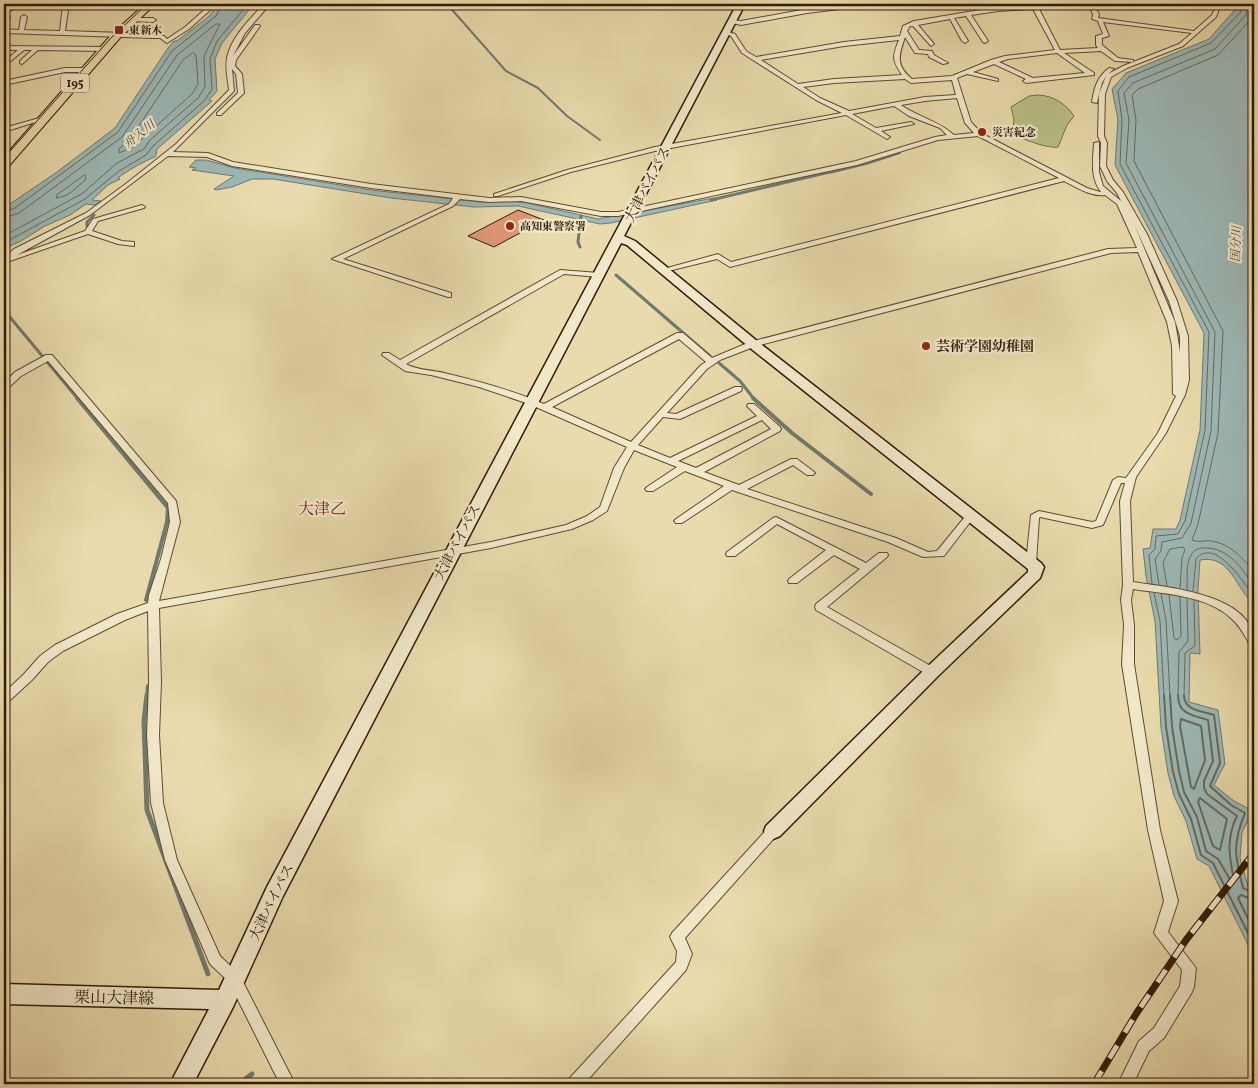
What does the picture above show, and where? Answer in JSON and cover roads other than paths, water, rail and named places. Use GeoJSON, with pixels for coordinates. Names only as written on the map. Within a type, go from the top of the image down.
{"type":"FeatureCollection","features":[{"type":"Feature","properties":{"kind":"highway","name":"195"},"geometry":{"type":"LineString","coordinates":[[4,164],[105,48],[150,4]]}},
{"type":"Feature","properties":{"kind":"main road","name":"大津バイパス"},"geometry":{"type":"LineString","coordinates":[[181,1084],[225,1000],[274,893],[452,551],[538,405],[599,275],[741,4]]}},
{"type":"Feature","properties":{"kind":"main road"},"geometry":{"type":"LineString","coordinates":[[619,238],[631,243],[753,344],[1036,566],[1035,574],[932,672],[774,831]]}},
{"type":"Feature","properties":{"kind":"main road","name":"栗山大津線"},"geometry":{"type":"LineString","coordinates":[[5,995],[225,1000]]}},
{"type":"Feature","properties":{"kind":"street"},"geometry":{"type":"LineString","coordinates":[[62,33],[63,4],[72,4]]}},
{"type":"Feature","properties":{"kind":"street"},"geometry":{"type":"LineString","coordinates":[[174,40],[214,4]]}},
{"type":"Feature","properties":{"kind":"street"},"geometry":{"type":"LineString","coordinates":[[217,116],[241,93],[239,74],[232,66],[233,60],[271,4]]}},
{"type":"Feature","properties":{"kind":"street"},"geometry":{"type":"LineString","coordinates":[[168,154],[232,90],[229,66],[232,53],[242,34],[271,4]]}},
{"type":"Feature","properties":{"kind":"street"},"geometry":{"type":"LineString","coordinates":[[731,22],[741,23],[807,11],[877,4]]}},
{"type":"Feature","properties":{"kind":"street"},"geometry":{"type":"LineString","coordinates":[[1061,4],[1090,4],[1096,14],[1095,19],[1100,20],[1197,29]]}},
{"type":"Feature","properties":{"kind":"street"},"geometry":{"type":"LineString","coordinates":[[1125,1084],[1144,1046],[1159,1034],[1187,987],[1189,968],[1162,933],[1171,901],[1154,830],[1128,664],[1129,625],[1126,600],[1133,586],[1124,510],[1130,481],[1162,433],[1178,404],[1185,380],[1184,336],[1173,301],[1143,234],[1120,192],[1110,181],[1103,166],[1104,143],[1100,136],[1102,94],[1109,76],[1132,64],[1177,48],[1197,29],[1214,4]]}},
{"type":"Feature","properties":{"kind":"street"},"geometry":{"type":"LineString","coordinates":[[1178,404],[1176,346],[1171,322],[1142,250],[1120,203],[1100,186],[1096,172],[1097,143],[1094,138],[1097,87],[1103,76],[1119,65],[1143,58],[1173,45],[1197,29],[1214,16],[1219,4]]}},
{"type":"Feature","properties":{"kind":"street"},"geometry":{"type":"LineString","coordinates":[[1089,73],[1058,51],[1037,5],[998,9],[914,23],[904,27],[896,60],[906,78],[911,81],[954,78],[993,62],[1025,54],[1058,51],[1102,49]]}},
{"type":"Feature","properties":{"kind":"street"},"geometry":{"type":"LineString","coordinates":[[968,15],[986,41]]}},
{"type":"Feature","properties":{"kind":"street"},"geometry":{"type":"LineString","coordinates":[[21,31],[24,17]]}},
{"type":"Feature","properties":{"kind":"street"},"geometry":{"type":"LineString","coordinates":[[951,17],[965,41]]}},
{"type":"Feature","properties":{"kind":"street"},"geometry":{"type":"LineString","coordinates":[[130,23],[153,20]]}},
{"type":"Feature","properties":{"kind":"street"},"geometry":{"type":"LineString","coordinates":[[1100,20],[1106,36],[1099,36],[1099,45],[1102,49],[1117,60],[1131,61]]}},
{"type":"Feature","properties":{"kind":"street"},"geometry":{"type":"LineString","coordinates":[[130,23],[154,28]]}},
{"type":"Feature","properties":{"kind":"street"},"geometry":{"type":"LineString","coordinates":[[914,23],[931,44]]}},
{"type":"Feature","properties":{"kind":"street"},"geometry":{"type":"LineString","coordinates":[[4,31],[160,36],[167,41],[187,28]]}},
{"type":"Feature","properties":{"kind":"street"},"geometry":{"type":"LineString","coordinates":[[4,40],[14,31]]}},
{"type":"Feature","properties":{"kind":"street"},"geometry":{"type":"LineString","coordinates":[[904,31],[917,52],[930,52],[931,56],[944,62]]}},
{"type":"Feature","properties":{"kind":"street"},"geometry":{"type":"LineString","coordinates":[[726,32],[733,36],[744,52],[818,100],[848,113],[887,137]]}},
{"type":"Feature","properties":{"kind":"street"},"geometry":{"type":"LineString","coordinates":[[757,59],[826,47],[900,38]]}},
{"type":"Feature","properties":{"kind":"street"},"geometry":{"type":"LineString","coordinates":[[4,48],[105,48]]}},
{"type":"Feature","properties":{"kind":"street"},"geometry":{"type":"LineString","coordinates":[[7,62],[23,48]]}},
{"type":"Feature","properties":{"kind":"street"},"geometry":{"type":"LineString","coordinates":[[22,62],[37,48]]}},
{"type":"Feature","properties":{"kind":"street"},"geometry":{"type":"LineString","coordinates":[[47,54],[53,48]]}},
{"type":"Feature","properties":{"kind":"street"},"geometry":{"type":"LineString","coordinates":[[993,62],[1029,80],[1045,80],[1089,73],[1103,76]]}},
{"type":"Feature","properties":{"kind":"street"},"geometry":{"type":"LineString","coordinates":[[4,83],[65,70],[86,70]]}},
{"type":"Feature","properties":{"kind":"street"},"geometry":{"type":"LineString","coordinates":[[966,72],[996,80]]}},
{"type":"Feature","properties":{"kind":"street"},"geometry":{"type":"LineString","coordinates":[[797,86],[834,81],[906,78]]}},
{"type":"Feature","properties":{"kind":"street"},"geometry":{"type":"LineString","coordinates":[[954,78],[968,123],[979,134],[1085,189],[1099,194],[1120,192]]}},
{"type":"Feature","properties":{"kind":"street"},"geometry":{"type":"LineString","coordinates":[[168,154],[208,155],[232,164],[455,200],[498,195],[569,170],[666,146],[926,99],[961,96]]}},
{"type":"Feature","properties":{"kind":"street"},"geometry":{"type":"LineString","coordinates":[[896,105],[912,115],[942,127],[952,136]]}},
{"type":"Feature","properties":{"kind":"street"},"geometry":{"type":"LineString","coordinates":[[4,130],[45,118]]}},
{"type":"Feature","properties":{"kind":"street"},"geometry":{"type":"LineString","coordinates":[[4,261],[18,251],[88,214],[168,154],[197,135],[210,122]]}},
{"type":"Feature","properties":{"kind":"street"},"geometry":{"type":"LineString","coordinates":[[875,130],[911,124]]}},
{"type":"Feature","properties":{"kind":"street"},"geometry":{"type":"LineString","coordinates":[[480,198],[520,199],[601,214],[631,214],[857,163],[937,138],[979,134]]}},
{"type":"Feature","properties":{"kind":"street"},"geometry":{"type":"LineString","coordinates":[[664,270],[718,256],[730,265],[1063,179]]}},
{"type":"Feature","properties":{"kind":"street"},"geometry":{"type":"LineString","coordinates":[[448,295],[336,259],[455,200]]}},
{"type":"Feature","properties":{"kind":"street"},"geometry":{"type":"LineString","coordinates":[[88,232],[95,220],[142,207]]}},
{"type":"Feature","properties":{"kind":"street"},"geometry":{"type":"LineString","coordinates":[[4,261],[88,232],[124,244],[131,244]]}},
{"type":"Feature","properties":{"kind":"street"},"geometry":{"type":"LineString","coordinates":[[4,699],[44,659],[59,648],[121,618],[154,605],[171,600],[273,585],[491,545],[569,527],[590,518],[604,509],[619,468],[632,446],[704,367],[753,344],[1111,251],[1142,250]]}},
{"type":"Feature","properties":{"kind":"street"},"geometry":{"type":"LineString","coordinates":[[400,364],[563,272],[599,275]]}},
{"type":"Feature","properties":{"kind":"street"},"geometry":{"type":"LineString","coordinates":[[538,405],[680,335],[712,362]]}},
{"type":"Feature","properties":{"kind":"street"},"geometry":{"type":"LineString","coordinates":[[386,355],[408,369],[431,372],[482,385],[538,405],[735,488],[892,540],[928,555],[940,554],[971,516]]}},
{"type":"Feature","properties":{"kind":"street"},"geometry":{"type":"LineString","coordinates":[[4,387],[18,374],[49,357],[173,503],[175,522],[166,559],[154,595],[156,682],[153,735],[157,803],[171,860],[215,960],[234,978],[288,1084]]}},
{"type":"Feature","properties":{"kind":"street"},"geometry":{"type":"LineString","coordinates":[[661,414],[677,418],[738,389]]}},
{"type":"Feature","properties":{"kind":"street"},"geometry":{"type":"LineString","coordinates":[[696,472],[777,429],[751,406]]}},
{"type":"Feature","properties":{"kind":"street"},"geometry":{"type":"LineString","coordinates":[[670,462],[762,416]]}},
{"type":"Feature","properties":{"kind":"street"},"geometry":{"type":"LineString","coordinates":[[679,521],[735,488],[794,461],[810,473]]}},
{"type":"Feature","properties":{"kind":"street"},"geometry":{"type":"LineString","coordinates":[[650,490],[684,467]]}},
{"type":"Feature","properties":{"kind":"street"},"geometry":{"type":"LineString","coordinates":[[1031,563],[1034,517],[1040,514],[1092,525],[1100,523],[1118,480],[1130,481]]}},
{"type":"Feature","properties":{"kind":"street"},"geometry":{"type":"LineString","coordinates":[[731,554],[776,520],[867,568]]}},
{"type":"Feature","properties":{"kind":"street"},"geometry":{"type":"LineString","coordinates":[[793,581],[833,550]]}},
{"type":"Feature","properties":{"kind":"street"},"geometry":{"type":"LineString","coordinates":[[883,555],[820,607],[932,672]]}},
{"type":"Feature","properties":{"kind":"street"},"geometry":{"type":"LineString","coordinates":[[1133,586],[1200,598],[1214,603],[1234,614],[1254,642]]}},
{"type":"Feature","properties":{"kind":"street"},"geometry":{"type":"LineString","coordinates":[[574,1084],[681,966],[686,951],[677,937],[774,831]]}},
{"type":"Feature","properties":{"kind":"water","name":"舟入川"},"geometry":{"type":"Polygon","coordinates":[[[219,4],[254,4],[222,43],[215,59],[217,91],[209,100],[212,101],[156,150],[155,157],[136,166],[118,178],[120,179],[108,185],[92,200],[101,201],[95,205],[86,204],[70,215],[45,226],[4,249],[4,208],[57,172],[115,128],[168,48],[174,41],[177,41],[208,17],[219,4]]]}},
{"type":"Feature","properties":{"kind":"water","name":"国分川"},"geometry":{"type":"Polygon","coordinates":[[[1240,4],[1254,4],[1254,604],[1232,574],[1219,562],[1200,560],[1198,590],[1200,654],[1190,653],[1189,702],[1218,710],[1225,764],[1214,785],[1234,801],[1253,811],[1242,832],[1240,858],[1248,886],[1254,889],[1254,957],[1209,866],[1197,859],[1186,821],[1174,796],[1168,773],[1161,728],[1155,621],[1143,549],[1150,548],[1153,529],[1176,529],[1180,520],[1200,430],[1204,333],[1115,165],[1118,120],[1112,89],[1126,73],[1209,39],[1240,4]]]}},
{"type":"Feature","properties":{"kind":"water"},"geometry":{"type":"Polygon","coordinates":[[[196,160],[206,160],[235,168],[371,190],[480,202],[512,201],[528,203],[598,219],[714,198],[717,200],[600,224],[518,206],[474,207],[391,198],[273,179],[252,179],[232,187],[216,190],[214,189],[234,176],[192,170],[196,168],[189,167],[196,160]]]}},
{"type":"Feature","properties":{"kind":"waterway"},"geometry":{"type":"LineString","coordinates":[[447,4],[506,71],[538,88],[567,116],[600,140]]}},
{"type":"Feature","properties":{"kind":"waterway"},"geometry":{"type":"LineString","coordinates":[[829,173],[900,153]]}},
{"type":"Feature","properties":{"kind":"waterway"},"geometry":{"type":"LineString","coordinates":[[711,200],[834,171]]}},
{"type":"Feature","properties":{"kind":"waterway"},"geometry":{"type":"LineString","coordinates":[[87,226],[87,222],[94,215]]}},
{"type":"Feature","properties":{"kind":"waterway"},"geometry":{"type":"LineString","coordinates":[[580,247],[578,242],[581,216]]}},
{"type":"Feature","properties":{"kind":"waterway"},"geometry":{"type":"LineString","coordinates":[[616,275],[710,356]]}},
{"type":"Feature","properties":{"kind":"waterway"},"geometry":{"type":"LineString","coordinates":[[4,310],[78,399]]}},
{"type":"Feature","properties":{"kind":"waterway"},"geometry":{"type":"LineString","coordinates":[[719,363],[740,381],[754,399]]}},
{"type":"Feature","properties":{"kind":"waterway"},"geometry":{"type":"LineString","coordinates":[[77,398],[168,508],[167,522],[146,600]]}},
{"type":"Feature","properties":{"kind":"waterway"},"geometry":{"type":"LineString","coordinates":[[754,399],[792,433],[871,494]]}},
{"type":"Feature","properties":{"kind":"waterway"},"geometry":{"type":"LineString","coordinates":[[147,697],[148,686]]}},
{"type":"Feature","properties":{"kind":"waterway"},"geometry":{"type":"LineString","coordinates":[[147,695],[144,721],[147,810],[208,974]]}},
{"type":"Feature","properties":{"kind":"waterway"},"geometry":{"type":"LineString","coordinates":[[239,1084],[252,1074]]}},
{"type":"Feature","properties":{"kind":"tram line"},"geometry":{"type":"LineString","coordinates":[[4,158],[110,39],[147,4]]}},
{"type":"Feature","properties":{"kind":"railway"},"geometry":{"type":"LineString","coordinates":[[1094,1084],[1136,1014],[1186,940],[1254,853]]}},
{"type":"Feature","properties":{"kind":"place","name":"東新木"},"geometry":{"type":"Point","coordinates":[119,30]}},
{"type":"Feature","properties":{"kind":"place","name":"災害紀念"},"geometry":{"type":"Point","coordinates":[982,132]}},
{"type":"Feature","properties":{"kind":"place","name":"高知東警察署"},"geometry":{"type":"Point","coordinates":[510,226]}},
{"type":"Feature","properties":{"kind":"place","name":"芸術学園幼稚園"},"geometry":{"type":"Point","coordinates":[926,346]}},
{"type":"Feature","properties":{"kind":"district","name":"大津乙"},"geometry":{"type":"Point","coordinates":[322,508]}}]}
